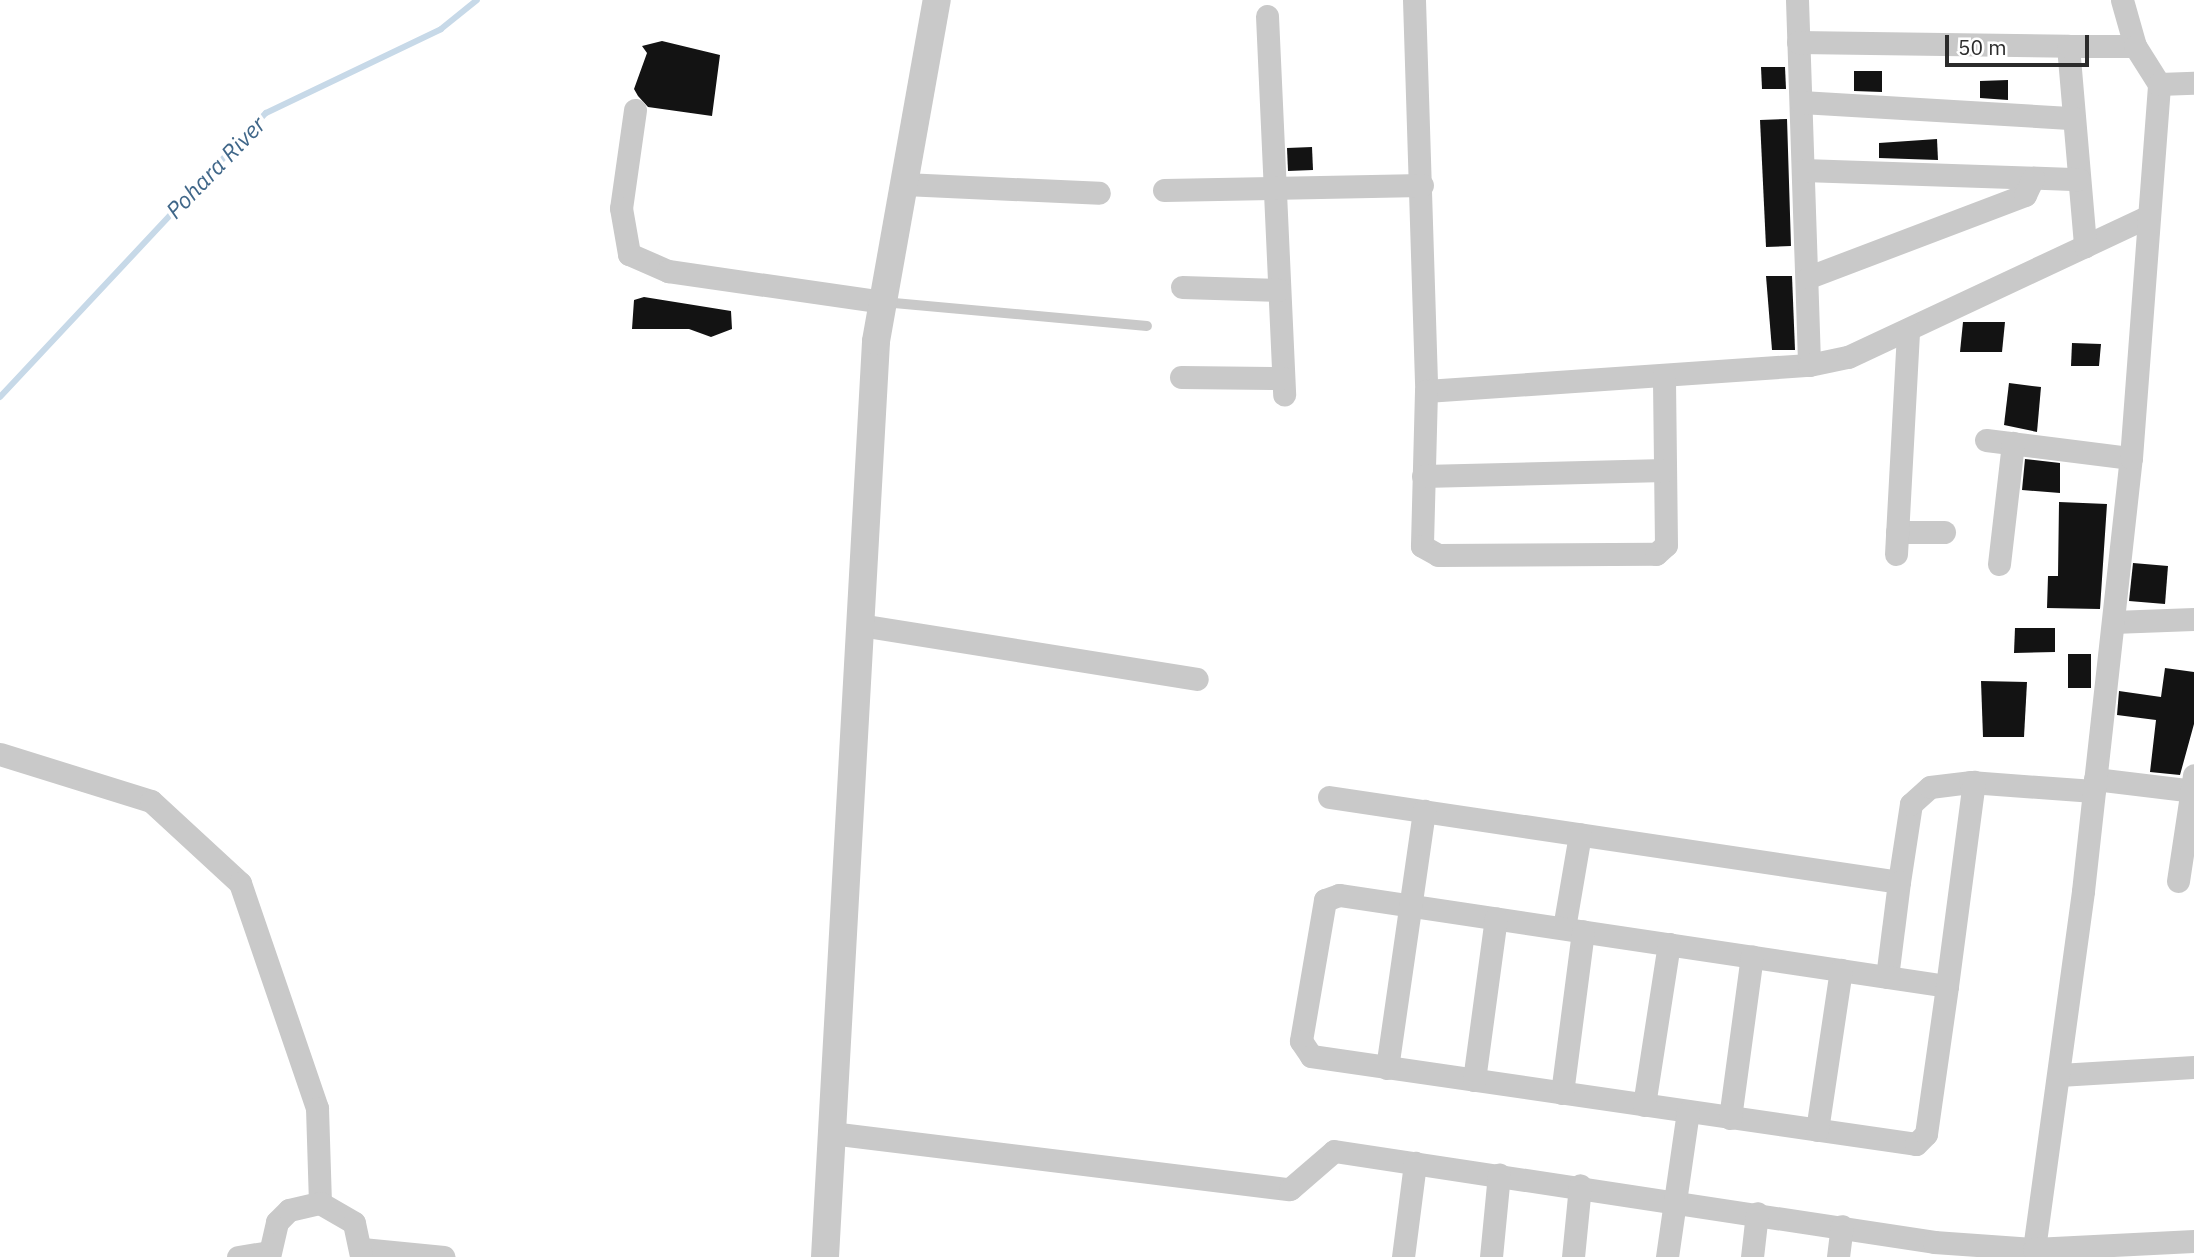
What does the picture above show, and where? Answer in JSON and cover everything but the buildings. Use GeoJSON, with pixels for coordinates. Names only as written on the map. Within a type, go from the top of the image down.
{"type":"FeatureCollection","features":[{"type":"Feature","properties":{"kind":"street"},"geometry":{"type":"LineString","coordinates":[[825,1257],[860,625],[883,302],[937,0]]}},
{"type":"Feature","properties":{"kind":"street"},"geometry":{"type":"LineString","coordinates":[[1414,0],[1422,185],[1426,391],[1422,546],[1438,555],[1656,554],[1665,544],[1664,375]]}},
{"type":"Feature","properties":{"kind":"street"},"geometry":{"type":"LineString","coordinates":[[1797,0],[1809,365]]}},
{"type":"Feature","properties":{"kind":"street"},"geometry":{"type":"LineString","coordinates":[[2033,1253],[2059,1075],[2095,785],[2131,458],[2159,84],[2135,46],[2122,0]]}},
{"type":"Feature","properties":{"kind":"street"},"geometry":{"type":"LineString","coordinates":[[1181,377],[1283,386],[1267,16]]}},
{"type":"Feature","properties":{"kind":"street"},"geometry":{"type":"LineString","coordinates":[[1798,41],[2135,46]]}},
{"type":"Feature","properties":{"kind":"street"},"geometry":{"type":"LineString","coordinates":[[2068,46],[2085,246]]}},
{"type":"Feature","properties":{"kind":"street"},"geometry":{"type":"LineString","coordinates":[[2159,84],[2194,83]]}},
{"type":"Feature","properties":{"kind":"street"},"geometry":{"type":"LineString","coordinates":[[1801,102],[2074,118]]}},
{"type":"Feature","properties":{"kind":"street"},"geometry":{"type":"LineString","coordinates":[[635,110],[621,208],[629,254],[668,271],[883,302]]}},
{"type":"Feature","properties":{"kind":"street"},"geometry":{"type":"LineString","coordinates":[[1804,170],[2079,179]]}},
{"type":"Feature","properties":{"kind":"street"},"geometry":{"type":"LineString","coordinates":[[1808,277],[2025,195],[2033,178]]}},
{"type":"Feature","properties":{"kind":"street"},"geometry":{"type":"LineString","coordinates":[[904,184],[1099,193]]}},
{"type":"Feature","properties":{"kind":"street"},"geometry":{"type":"LineString","coordinates":[[1164,190],[1422,185]]}},
{"type":"Feature","properties":{"kind":"street"},"geometry":{"type":"LineString","coordinates":[[1426,391],[1809,365],[1848,357],[2149,216]]}},
{"type":"Feature","properties":{"kind":"street"},"geometry":{"type":"LineString","coordinates":[[1182,287],[1279,290]]}},
{"type":"Feature","properties":{"kind":"street"},"geometry":{"type":"LineString","coordinates":[[1908,329],[1896,543],[1944,531]]}},
{"type":"Feature","properties":{"kind":"street"},"geometry":{"type":"LineString","coordinates":[[1986,440],[2131,458]]}},
{"type":"Feature","properties":{"kind":"street"},"geometry":{"type":"LineString","coordinates":[[1999,564],[2013,443]]}},
{"type":"Feature","properties":{"kind":"street"},"geometry":{"type":"LineString","coordinates":[[1423,476],[1665,470]]}},
{"type":"Feature","properties":{"kind":"street"},"geometry":{"type":"LineString","coordinates":[[2113,622],[2194,619]]}},
{"type":"Feature","properties":{"kind":"street"},"geometry":{"type":"LineString","coordinates":[[860,625],[1197,679]]}},
{"type":"Feature","properties":{"kind":"street"},"geometry":{"type":"LineString","coordinates":[[0,754],[151,801],[240,883],[317,1108],[320,1203]]}},
{"type":"Feature","properties":{"kind":"street"},"geometry":{"type":"LineString","coordinates":[[1947,985],[1339,895],[1325,900],[1301,1041],[1311,1056],[1909,1144],[1922,1139],[1947,985],[1974,782]]}},
{"type":"Feature","properties":{"kind":"street"},"geometry":{"type":"LineString","coordinates":[[1887,977],[1899,882],[1915,797],[1942,783],[2193,786],[2178,881]]}},
{"type":"Feature","properties":{"kind":"street"},"geometry":{"type":"LineString","coordinates":[[1329,797],[1899,882]]}},
{"type":"Feature","properties":{"kind":"street"},"geometry":{"type":"LineString","coordinates":[[1388,1068],[1424,811]]}},
{"type":"Feature","properties":{"kind":"street"},"geometry":{"type":"LineString","coordinates":[[1562,1093],[1580,834]]}},
{"type":"Feature","properties":{"kind":"street"},"geometry":{"type":"LineString","coordinates":[[1474,1080],[1496,918]]}},
{"type":"Feature","properties":{"kind":"street"},"geometry":{"type":"LineString","coordinates":[[1644,1105],[1669,944]]}},
{"type":"Feature","properties":{"kind":"street"},"geometry":{"type":"LineString","coordinates":[[1730,1118],[1752,956]]}},
{"type":"Feature","properties":{"kind":"street"},"geometry":{"type":"LineString","coordinates":[[1816,1130],[1841,970]]}},
{"type":"Feature","properties":{"kind":"street"},"geometry":{"type":"LineString","coordinates":[[2059,1075],[2194,1067]]}},
{"type":"Feature","properties":{"kind":"street"},"geometry":{"type":"LineString","coordinates":[[1667,1257],[1688,1112]]}},
{"type":"Feature","properties":{"kind":"street"},"geometry":{"type":"LineString","coordinates":[[831,1132],[1290,1189],[1334,1152],[1580,1185],[1842,1226],[1933,1249],[2033,1253],[2194,1241]]}},
{"type":"Feature","properties":{"kind":"street"},"geometry":{"type":"LineString","coordinates":[[1403,1257],[1415,1163]]}},
{"type":"Feature","properties":{"kind":"street"},"geometry":{"type":"LineString","coordinates":[[1491,1257],[1499,1174]]}},
{"type":"Feature","properties":{"kind":"street"},"geometry":{"type":"LineString","coordinates":[[1573,1257],[1580,1185]]}},
{"type":"Feature","properties":{"kind":"street"},"geometry":{"type":"LineString","coordinates":[[238,1257],[269,1254],[274,1229],[289,1210],[320,1203],[354,1223],[361,1253],[443,1257]]}},
{"type":"Feature","properties":{"kind":"street"},"geometry":{"type":"LineString","coordinates":[[1752,1257],[1758,1213]]}},
{"type":"Feature","properties":{"kind":"street"},"geometry":{"type":"LineString","coordinates":[[1838,1257],[1842,1226]]}},
{"type":"Feature","properties":{"kind":"lane"},"geometry":{"type":"LineString","coordinates":[[883,302],[1147,326]]}},
{"type":"Feature","properties":{"kind":"waterway","name":"Pohara River"},"geometry":{"type":"LineString","coordinates":[[0,397],[266,113],[441,29],[477,0]]}}]}
